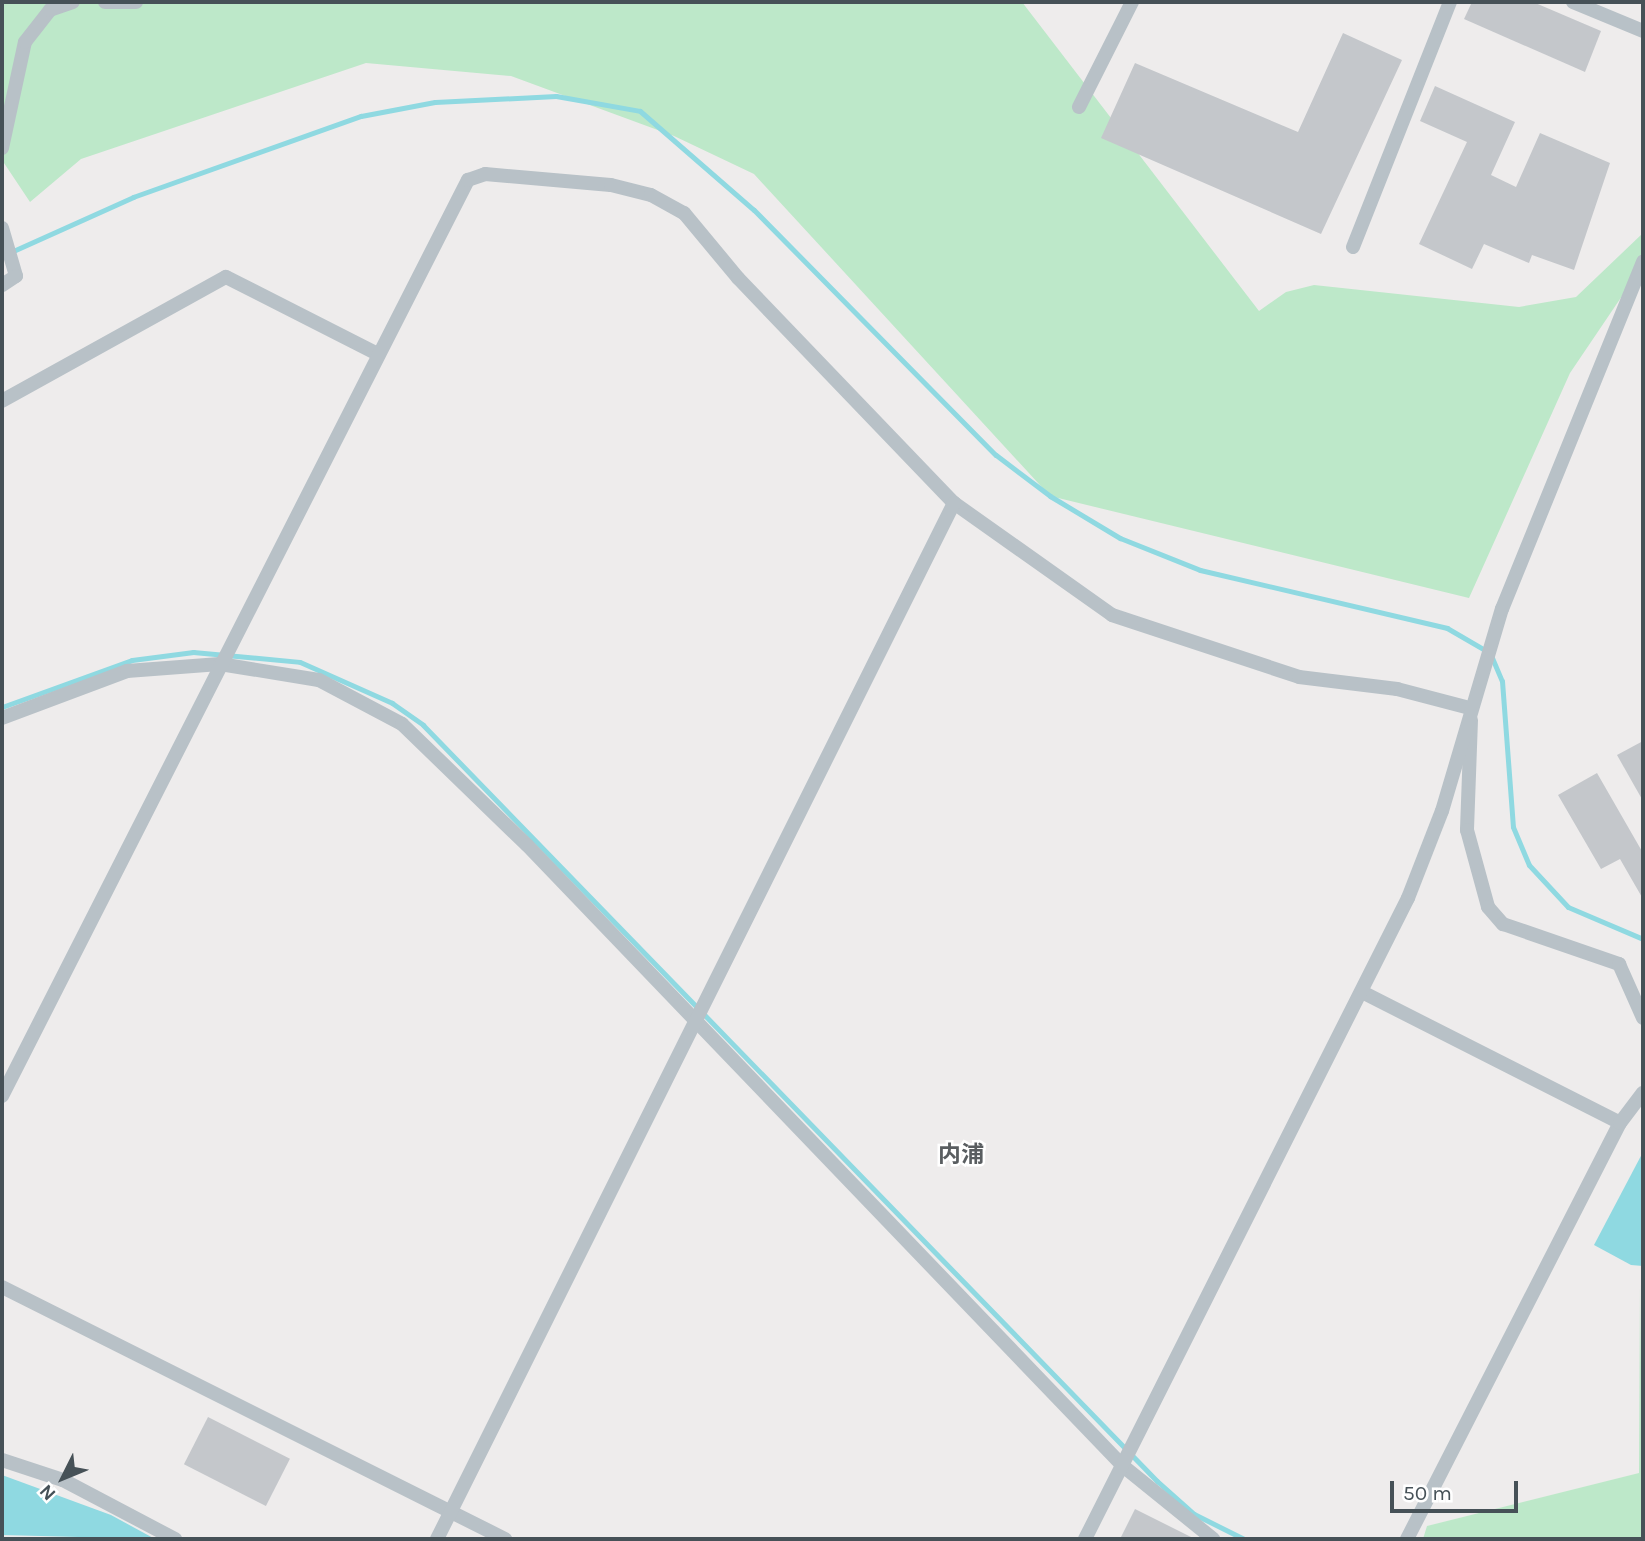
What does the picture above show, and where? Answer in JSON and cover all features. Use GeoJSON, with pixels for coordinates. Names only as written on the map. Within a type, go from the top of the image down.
{"type":"FeatureCollection","features":[{"type":"Feature","properties":{"kind":"street"},"geometry":{"type":"LineString","coordinates":[[2,148],[25,42],[50,10],[74,2]]}},
{"type":"Feature","properties":{"kind":"street"},"geometry":{"type":"LineString","coordinates":[[105,2],[135,2]]}},
{"type":"Feature","properties":{"kind":"street"},"geometry":{"type":"LineString","coordinates":[[1079,107],[1132,2]]}},
{"type":"Feature","properties":{"kind":"street"},"geometry":{"type":"LineString","coordinates":[[1353,247],[1450,2]]}},
{"type":"Feature","properties":{"kind":"street"},"geometry":{"type":"LineString","coordinates":[[1573,2],[1643,31]]}},
{"type":"Feature","properties":{"kind":"street"},"geometry":{"type":"LineString","coordinates":[[2,1096],[230,643],[468,180],[507,174],[651,195],[684,213],[738,278],[954,503],[1112,615],[1166,637],[1300,677],[1397,689],[1470,708]]}},
{"type":"Feature","properties":{"kind":"street"},"geometry":{"type":"LineString","coordinates":[[2,285],[16,276],[4,235]]}},
{"type":"Feature","properties":{"kind":"street"},"geometry":{"type":"LineString","coordinates":[[1085,1539],[1364,993],[1442,810],[1470,708],[1502,609],[1643,261]]}},
{"type":"Feature","properties":{"kind":"street"},"geometry":{"type":"LineString","coordinates":[[2,401],[226,277],[378,354]]}},
{"type":"Feature","properties":{"kind":"street"},"geometry":{"type":"LineString","coordinates":[[437,1539],[704,999],[954,503]]}},
{"type":"Feature","properties":{"kind":"street"},"geometry":{"type":"LineString","coordinates":[[2,718],[127,671],[220,664],[318,680],[402,724],[694,1020],[1123,1465],[1213,1539]]}},
{"type":"Feature","properties":{"kind":"street"},"geometry":{"type":"LineString","coordinates":[[1470,708],[1467,830],[1484,900],[1503,924],[1619,964],[1643,1017]]}},
{"type":"Feature","properties":{"kind":"street"},"geometry":{"type":"LineString","coordinates":[[1364,993],[1620,1123]]}},
{"type":"Feature","properties":{"kind":"street"},"geometry":{"type":"LineString","coordinates":[[1407,1539],[1620,1123],[1643,1093]]}},
{"type":"Feature","properties":{"kind":"street"},"geometry":{"type":"LineString","coordinates":[[2,1287],[505,1539]]}},
{"type":"Feature","properties":{"kind":"street"},"geometry":{"type":"LineString","coordinates":[[2,1460],[63,1480],[175,1539]]}},
{"type":"Feature","properties":{"kind":"green space"},"geometry":{"type":"Polygon","coordinates":[[[2,2],[1022,2],[1259,311],[1286,292],[1314,285],[1519,307],[1576,297],[1643,233],[1643,265],[1570,373],[1469,598],[1050,496],[754,174],[674,136],[511,76],[366,63],[81,159],[30,202],[2,160],[2,2]]]}},
{"type":"Feature","properties":{"kind":"green space"},"geometry":{"type":"Polygon","coordinates":[[[1640,1282],[1643,1539],[1423,1539],[1427,1526],[1639,1473],[1640,1282]]]}},
{"type":"Feature","properties":{"kind":"water"},"geometry":{"type":"Polygon","coordinates":[[[1643,1152],[1643,1266],[1631,1265],[1594,1245],[1643,1152]]]}},
{"type":"Feature","properties":{"kind":"water"},"geometry":{"type":"Polygon","coordinates":[[[2,1475],[111,1515],[155,1539],[2,1535],[2,1475]]]}},
{"type":"Feature","properties":{"kind":"building"},"geometry":{"type":"Polygon","coordinates":[[[1472,2],[1533,2],[1601,31],[1585,72],[1464,19],[1472,2]]]}},
{"type":"Feature","properties":{"kind":"building"},"geometry":{"type":"Polygon","coordinates":[[[1343,33],[1402,60],[1321,234],[1101,138],[1135,63],[1298,132],[1343,33]]]}},
{"type":"Feature","properties":{"kind":"building"},"geometry":{"type":"Polygon","coordinates":[[[1435,86],[1515,122],[1491,175],[1516,187],[1540,133],[1610,163],[1574,270],[1532,255],[1529,263],[1484,244],[1472,269],[1419,244],[1467,142],[1420,121],[1435,86]]]}},
{"type":"Feature","properties":{"kind":"building"},"geometry":{"type":"Polygon","coordinates":[[[1643,741],[1643,801],[1617,755],[1643,741]]]}},
{"type":"Feature","properties":{"kind":"building"},"geometry":{"type":"Polygon","coordinates":[[[1597,773],[1643,853],[1643,899],[1620,859],[1601,869],[1558,795],[1597,773]]]}},
{"type":"Feature","properties":{"kind":"building"},"geometry":{"type":"Polygon","coordinates":[[[208,1417],[290,1459],[266,1506],[184,1464],[208,1417]]]}},
{"type":"Feature","properties":{"kind":"building"},"geometry":{"type":"Polygon","coordinates":[[[1135,1509],[1195,1539],[1120,1539],[1135,1509]]]}},
{"type":"Feature","properties":{"kind":"waterway"},"geometry":{"type":"LineString","coordinates":[[2,256],[133,197],[361,116],[435,102],[556,96],[640,111],[754,210],[996,455],[1050,496],[1120,538],[1200,570],[1447,628],[1490,653],[1502,681],[1513,827],[1529,865],[1568,907],[1643,939]]}},
{"type":"Feature","properties":{"kind":"waterway"},"geometry":{"type":"LineString","coordinates":[[2,707],[132,660],[193,652],[300,662],[392,703],[423,725],[1157,1481],[1194,1514],[1244,1539]]}},
{"type":"Feature","properties":{"kind":"district","name":"内浦"},"geometry":{"type":"Point","coordinates":[961,1155]}}]}
